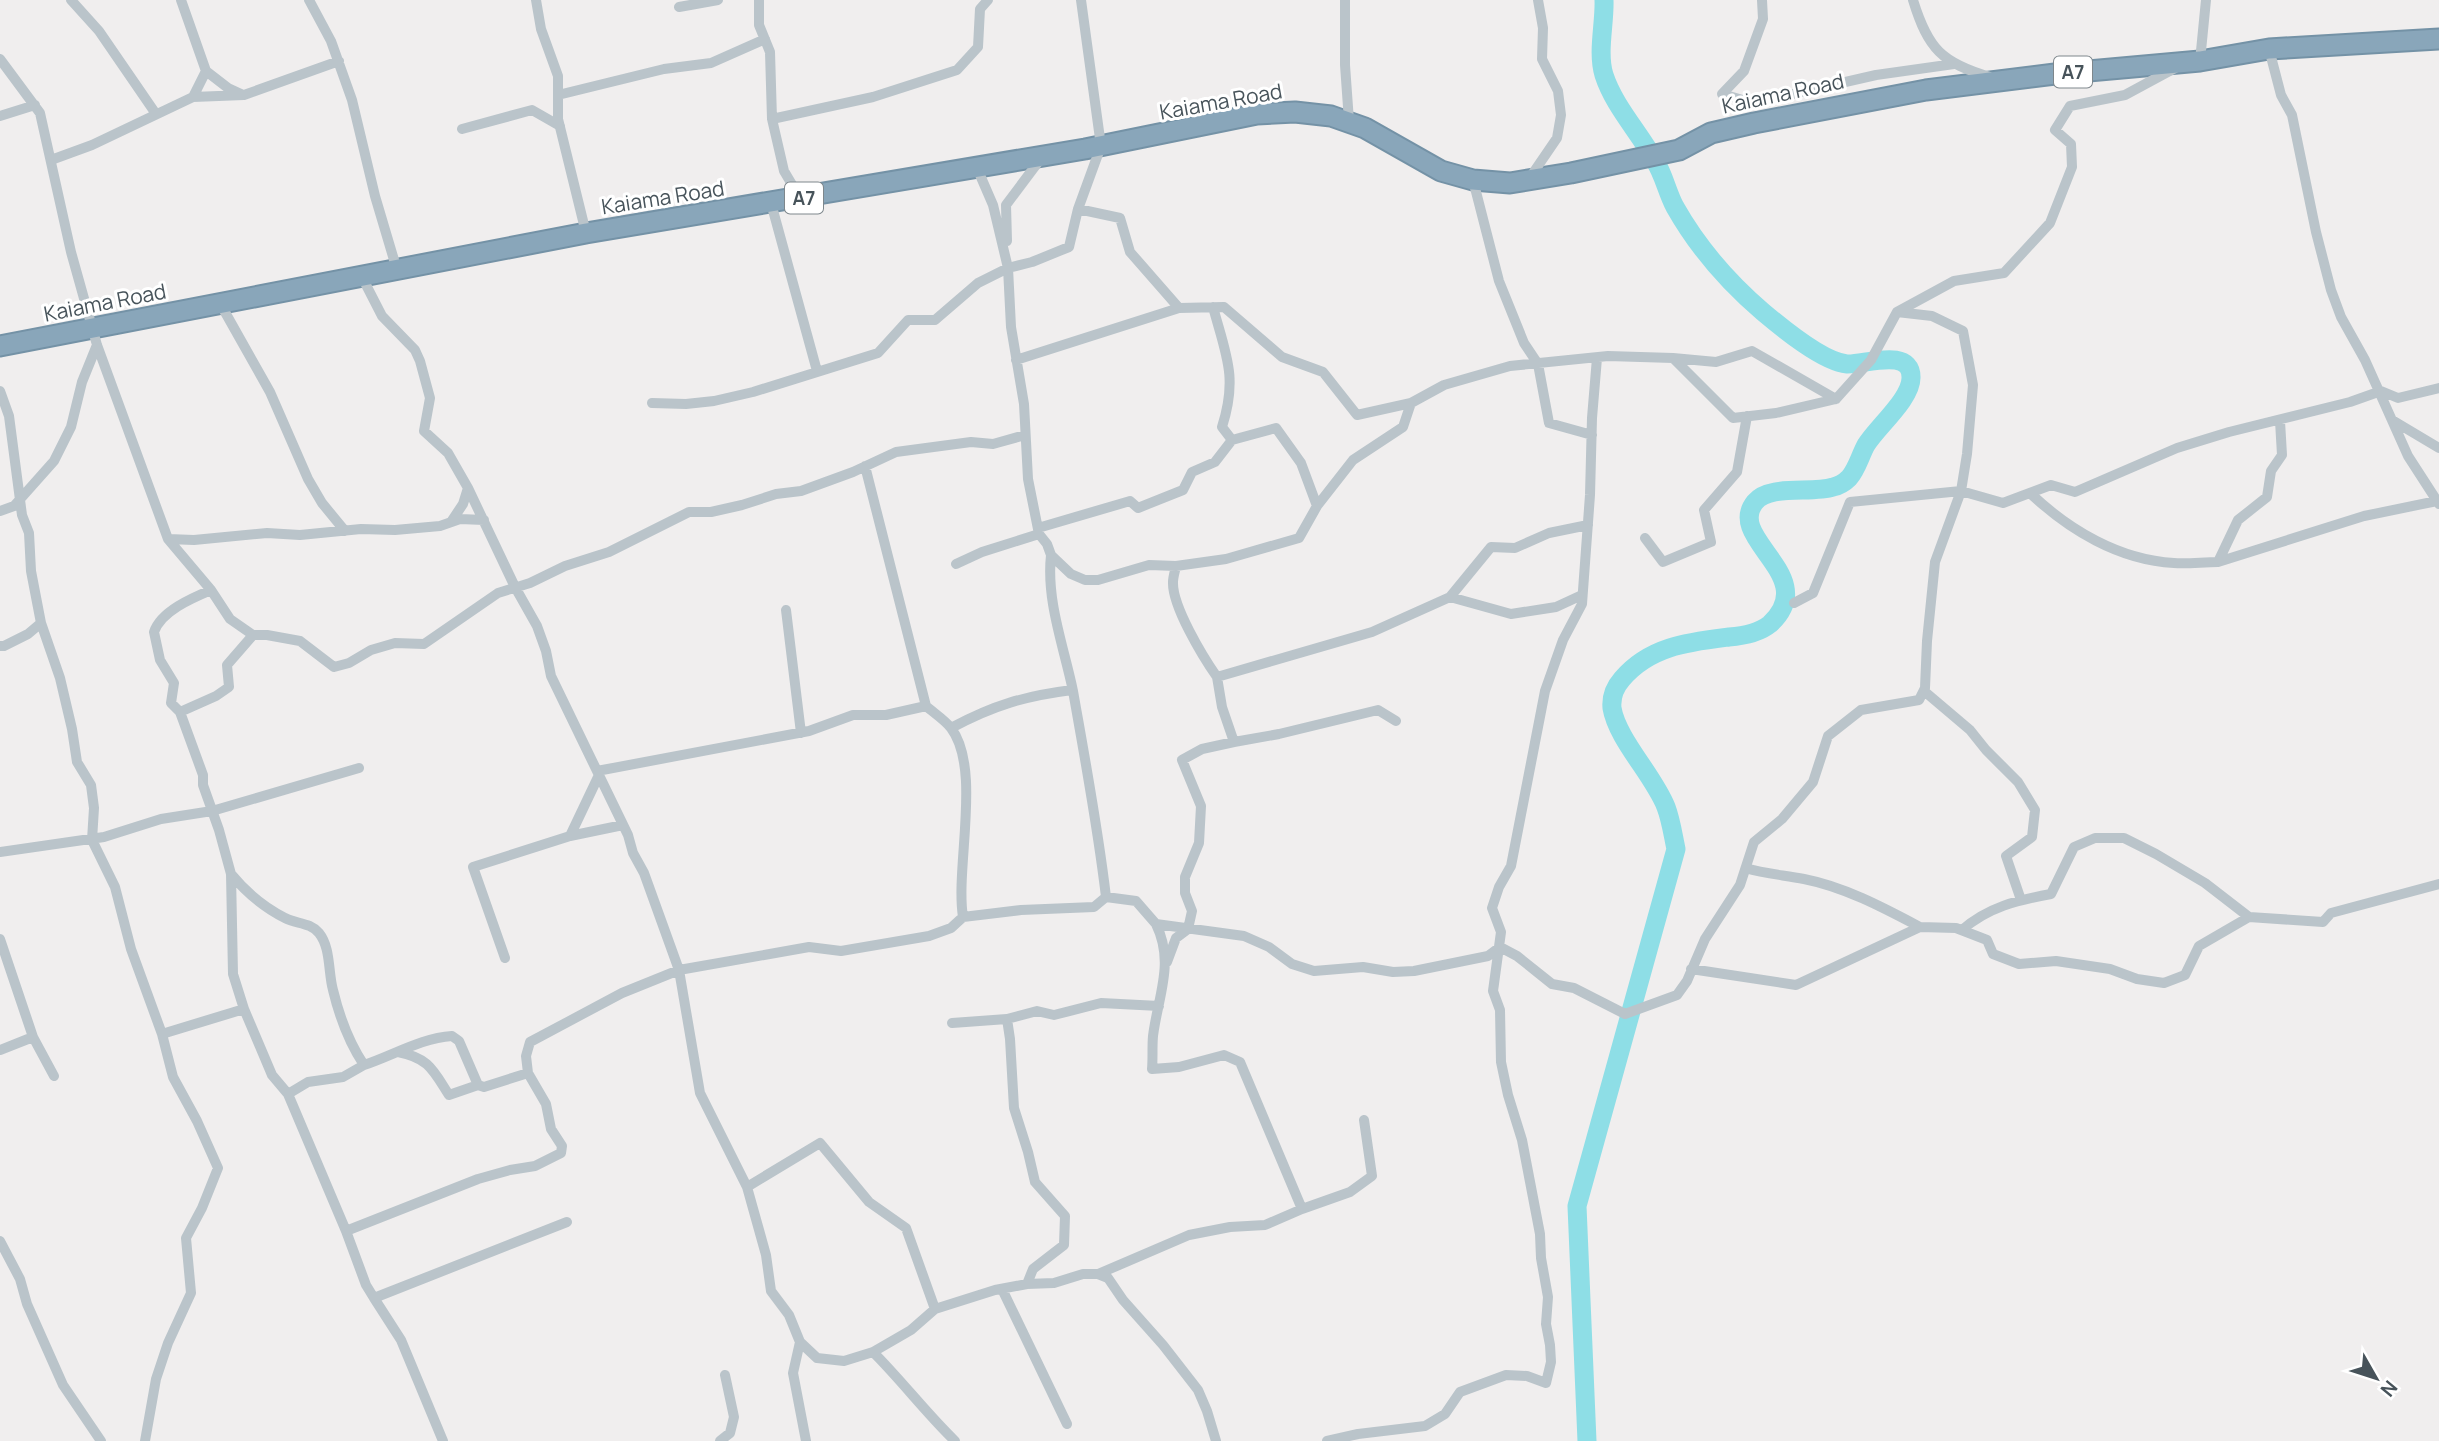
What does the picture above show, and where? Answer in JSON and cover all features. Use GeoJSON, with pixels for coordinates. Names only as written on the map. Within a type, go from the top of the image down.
{"type":"FeatureCollection","features":[{"type":"Feature","properties":{"kind":"highway","name":"Kaiama Road"},"geometry":{"type":"LineString","coordinates":[[0,346],[95,337],[221,305],[586,233],[1043,157],[1257,114],[1315,113],[1349,121],[1423,163],[1473,180],[1527,181],[1679,150],[1711,133],[1926,90],[2055,74],[2193,62],[2269,49],[2439,39]]}},
{"type":"Feature","properties":{"kind":"street"},"geometry":{"type":"LineString","coordinates":[[71,0],[99,31],[156,114]]}},
{"type":"Feature","properties":{"kind":"street"},"geometry":{"type":"LineString","coordinates":[[181,0],[206,71],[228,88],[244,95]]}},
{"type":"Feature","properties":{"kind":"street"},"geometry":{"type":"LineString","coordinates":[[309,0],[339,61],[363,137],[375,196],[397,270]]}},
{"type":"Feature","properties":{"kind":"street"},"geometry":{"type":"LineString","coordinates":[[536,0],[541,29],[558,76],[560,126],[586,233]]}},
{"type":"Feature","properties":{"kind":"street"},"geometry":{"type":"LineString","coordinates":[[679,7],[718,0]]}},
{"type":"Feature","properties":{"kind":"street"},"geometry":{"type":"LineString","coordinates":[[759,0],[759,24],[770,52],[772,120],[784,171],[800,198]]}},
{"type":"Feature","properties":{"kind":"street"},"geometry":{"type":"LineString","coordinates":[[772,120],[873,97],[957,70],[978,47],[980,9],[988,0]]}},
{"type":"Feature","properties":{"kind":"street"},"geometry":{"type":"LineString","coordinates":[[652,402],[686,404],[715,401],[878,354],[908,320],[935,320],[978,283],[1008,268],[1032,262],[1069,247],[1078,209],[1101,146],[1081,0]]}},
{"type":"Feature","properties":{"kind":"street"},"geometry":{"type":"LineString","coordinates":[[1345,0],[1345,65],[1349,121]]}},
{"type":"Feature","properties":{"kind":"street"},"geometry":{"type":"LineString","coordinates":[[1527,181],[1556,138],[1561,115],[1558,91],[1542,59],[1543,28],[1538,0]]}},
{"type":"Feature","properties":{"kind":"street"},"geometry":{"type":"LineString","coordinates":[[1762,0],[1763,19],[1744,71],[1722,94],[1753,103],[1875,75],[1954,64]]}},
{"type":"Feature","properties":{"kind":"street"},"geometry":{"type":"LineString","coordinates":[[1913,0],[1937,52],[1962,69],[2003,81]]}},
{"type":"Feature","properties":{"kind":"street"},"geometry":{"type":"LineString","coordinates":[[1673,358],[1733,418],[1776,413],[1836,399],[1871,360],[1897,312],[1954,281],[2004,272],[2050,223],[2072,167],[2071,145],[2055,130],[2070,106],[2125,95],[2193,62],[2206,0]]}},
{"type":"Feature","properties":{"kind":"street"},"geometry":{"type":"LineString","coordinates":[[558,95],[664,69],[711,63],[765,39]]}},
{"type":"Feature","properties":{"kind":"street"},"geometry":{"type":"LineString","coordinates":[[2030,493],[2047,509],[2083,534],[2126,554],[2173,563],[2218,562],[2364,516],[2438,503],[2408,456],[2381,391],[2341,317],[2331,290],[2292,115],[2281,96],[2269,49]]}},
{"type":"Feature","properties":{"kind":"street"},"geometry":{"type":"LineString","coordinates":[[0,59],[40,113],[71,252],[95,337],[168,539],[211,590],[230,618],[253,635],[300,641],[334,667],[349,663],[371,650],[395,643],[424,644],[498,593],[530,583],[565,566],[609,552],[689,512],[711,512],[776,494],[800,491],[896,452],[971,442],[993,444],[1025,435]]}},
{"type":"Feature","properties":{"kind":"street"},"geometry":{"type":"LineString","coordinates":[[51,160],[92,145],[193,97],[244,95],[339,61]]}},
{"type":"Feature","properties":{"kind":"street"},"geometry":{"type":"LineString","coordinates":[[193,97],[206,71]]}},
{"type":"Feature","properties":{"kind":"street"},"geometry":{"type":"LineString","coordinates":[[0,116],[35,105]]}},
{"type":"Feature","properties":{"kind":"street"},"geometry":{"type":"LineString","coordinates":[[462,130],[532,110],[560,126]]}},
{"type":"Feature","properties":{"kind":"street"},"geometry":{"type":"LineString","coordinates":[[1043,157],[1006,205],[1011,327],[1024,404],[1028,479],[1039,531],[1051,555],[1049,578],[1099,839],[1106,897]]}},
{"type":"Feature","properties":{"kind":"street"},"geometry":{"type":"LineString","coordinates":[[977,168],[993,205],[1008,268]]}},
{"type":"Feature","properties":{"kind":"street"},"geometry":{"type":"LineString","coordinates":[[1473,180],[1499,281],[1524,343],[1538,364],[1549,423],[1592,435]]}},
{"type":"Feature","properties":{"kind":"street"},"geometry":{"type":"LineString","coordinates":[[771,203],[817,371]]}},
{"type":"Feature","properties":{"kind":"street"},"geometry":{"type":"LineString","coordinates":[[1078,209],[1120,218],[1130,252],[1179,308]]}},
{"type":"Feature","properties":{"kind":"street"},"geometry":{"type":"LineString","coordinates":[[362,277],[382,316],[415,350],[430,398],[424,431],[448,453],[468,488],[515,587],[537,626],[551,676],[631,841],[636,861],[644,873],[679,970],[701,1093],[747,1187],[766,1255],[771,1291],[789,1315],[800,1342],[817,1358],[844,1361],[873,1352],[911,1330],[935,1308],[1002,1289],[1027,1284],[1054,1283],[1083,1274],[1098,1273],[1189,1235],[1230,1227],[1265,1225],[1350,1192],[1372,1176],[1364,1120]]}},
{"type":"Feature","properties":{"kind":"street"},"geometry":{"type":"LineString","coordinates":[[221,305],[270,392],[308,479],[322,503],[345,531]]}},
{"type":"Feature","properties":{"kind":"street"},"geometry":{"type":"LineString","coordinates":[[1213,307],[1231,374],[1229,404],[1222,426],[1232,440]]}},
{"type":"Feature","properties":{"kind":"street"},"geometry":{"type":"LineString","coordinates":[[1016,360],[1179,308],[1224,307],[1282,357],[1323,372],[1357,415],[1411,403],[1444,385],[1510,366],[1597,358],[1673,358],[1716,362],[1752,351],[1836,399]]}},
{"type":"Feature","properties":{"kind":"street"},"geometry":{"type":"LineString","coordinates":[[1500,947],[1517,956],[1552,984],[1574,988],[1625,1014],[1677,995],[1687,981],[1705,939],[1740,885],[1754,842],[1782,818],[1813,782],[1828,736],[1861,710],[1919,700],[1924,691],[1935,562],[1961,491],[1973,385],[1964,331],[1932,316],[1897,312]]}},
{"type":"Feature","properties":{"kind":"street"},"geometry":{"type":"LineString","coordinates":[[0,511],[14,506],[54,461],[76,412],[95,337]]}},
{"type":"Feature","properties":{"kind":"street"},"geometry":{"type":"LineString","coordinates":[[1328,1441],[1358,1434],[1425,1426],[1445,1414],[1460,1392],[1506,1375],[1527,1376],[1546,1383],[1551,1362],[1546,1324],[1548,1297],[1522,1140],[1501,1062],[1500,1010],[1493,991],[1501,932],[1492,908],[1511,866],[1545,691],[1563,640],[1582,604],[1597,358]]}},
{"type":"Feature","properties":{"kind":"street"},"geometry":{"type":"LineString","coordinates":[[1794,603],[1813,593],[1850,502],[1961,491],[2003,503],[2051,485],[2075,492],[2177,448],[2229,432],[2280,421],[2381,391],[2398,398],[2439,388]]}},
{"type":"Feature","properties":{"kind":"street"},"geometry":{"type":"LineString","coordinates":[[0,391],[9,416],[22,516],[29,533],[31,571],[41,623],[60,678],[77,762],[91,785],[94,808],[92,839],[115,887],[131,950],[162,1034],[173,1077],[218,1168],[202,1209],[186,1238],[191,1293],[168,1343],[156,1379],[145,1441]]}},
{"type":"Feature","properties":{"kind":"street"},"geometry":{"type":"LineString","coordinates":[[1051,555],[1072,574],[1084,580],[1098,580],[1149,565],[1176,566],[1242,556],[1299,538],[1317,506],[1353,460],[1403,427],[1411,403]]}},
{"type":"Feature","properties":{"kind":"street"},"geometry":{"type":"LineString","coordinates":[[1645,538],[1663,562],[1711,542],[1704,510],[1737,472],[1747,416]]}},
{"type":"Feature","properties":{"kind":"street"},"geometry":{"type":"LineString","coordinates":[[2392,420],[2439,448]]}},
{"type":"Feature","properties":{"kind":"street"},"geometry":{"type":"LineString","coordinates":[[2218,562],[2238,520],[2267,497],[2271,471],[2282,455],[2280,421]]}},
{"type":"Feature","properties":{"kind":"street"},"geometry":{"type":"LineString","coordinates":[[956,564],[1039,531],[1130,501],[1138,508],[1182,490],[1192,472],[1214,462],[1232,440],[1276,428],[1301,463],[1317,506]]}},
{"type":"Feature","properties":{"kind":"street"},"geometry":{"type":"LineString","coordinates":[[865,466],[926,706],[951,728],[962,751],[967,806],[961,901],[963,917]]}},
{"type":"Feature","properties":{"kind":"street"},"geometry":{"type":"LineString","coordinates":[[451,522],[463,504],[468,488]]}},
{"type":"Feature","properties":{"kind":"street"},"geometry":{"type":"LineString","coordinates":[[168,539],[406,529],[440,526],[460,519],[484,520]]}},
{"type":"Feature","properties":{"kind":"street"},"geometry":{"type":"LineString","coordinates":[[1217,677],[1372,632],[1450,597],[1491,547],[1516,548],[1549,533],[1588,525]]}},
{"type":"Feature","properties":{"kind":"street"},"geometry":{"type":"LineString","coordinates":[[1176,566],[1173,585],[1185,621],[1201,654],[1217,677],[1222,707],[1234,742]]}},
{"type":"Feature","properties":{"kind":"street"},"geometry":{"type":"LineString","coordinates":[[211,590],[179,606],[162,619],[154,632],[160,660],[174,683],[171,703],[180,712],[203,775],[202,785],[231,874],[233,974],[244,1009],[272,1075],[288,1094],[366,1285],[401,1340],[443,1441]]}},
{"type":"Feature","properties":{"kind":"street"},"geometry":{"type":"LineString","coordinates":[[1450,597],[1511,614],[1556,607],[1582,595]]}},
{"type":"Feature","properties":{"kind":"street"},"geometry":{"type":"LineString","coordinates":[[786,610],[801,733]]}},
{"type":"Feature","properties":{"kind":"street"},"geometry":{"type":"LineString","coordinates":[[0,646],[28,634],[41,623]]}},
{"type":"Feature","properties":{"kind":"street"},"geometry":{"type":"LineString","coordinates":[[180,712],[216,696],[229,687],[226,665],[253,635]]}},
{"type":"Feature","properties":{"kind":"street"},"geometry":{"type":"LineString","coordinates":[[951,728],[980,712],[1033,695],[1072,691]]}},
{"type":"Feature","properties":{"kind":"street"},"geometry":{"type":"LineString","coordinates":[[1924,691],[1970,730],[2018,782],[2035,810],[2032,838],[2006,856],[2021,900]]}},
{"type":"Feature","properties":{"kind":"street"},"geometry":{"type":"LineString","coordinates":[[598,773],[801,733],[853,716],[886,715],[926,706]]}},
{"type":"Feature","properties":{"kind":"street"},"geometry":{"type":"LineString","coordinates":[[1302,1209],[1240,1062],[1224,1055],[1179,1067],[1152,1069],[1153,1037],[1167,963],[1176,938],[1188,929],[1192,911],[1185,892],[1185,877],[1199,843],[1201,806],[1182,760],[1202,749],[1378,710],[1396,721]]}},
{"type":"Feature","properties":{"kind":"street"},"geometry":{"type":"LineString","coordinates":[[0,852],[129,831],[161,819],[212,811],[359,768]]}},
{"type":"Feature","properties":{"kind":"street"},"geometry":{"type":"LineString","coordinates":[[570,836],[598,773]]}},
{"type":"Feature","properties":{"kind":"street"},"geometry":{"type":"LineString","coordinates":[[505,958],[473,867],[570,836],[623,825]]}},
{"type":"Feature","properties":{"kind":"street"},"geometry":{"type":"LineString","coordinates":[[1962,930],[1978,916],[2021,900],[2051,894],[2074,847],[2095,838],[2124,838],[2156,854],[2204,883],[2249,917],[2323,922],[2331,913],[2439,884]]}},
{"type":"Feature","properties":{"kind":"street"},"geometry":{"type":"LineString","coordinates":[[1745,868],[1767,875],[1804,878],[1832,886],[1920,927],[1962,930],[1987,940],[1993,954],[2019,964],[2056,961],[2110,969],[2137,979],[2164,983],[2185,975],[2199,946],[2249,917]]}},
{"type":"Feature","properties":{"kind":"street"},"geometry":{"type":"LineString","coordinates":[[231,874],[266,906],[287,919],[308,925],[318,932],[326,946],[333,991],[343,1022],[364,1065]]}},
{"type":"Feature","properties":{"kind":"street"},"geometry":{"type":"LineString","coordinates":[[345,1231],[478,1179],[535,1166],[561,1153],[562,1146],[551,1129],[546,1104],[528,1073],[526,1056],[530,1042],[622,993],[679,970],[809,947],[841,951],[929,936],[951,928],[963,917],[1021,910],[1094,907],[1106,897],[1136,901],[1156,924],[1163,939],[1167,963]]}},
{"type":"Feature","properties":{"kind":"street"},"geometry":{"type":"LineString","coordinates":[[1156,924],[1244,936],[1269,947],[1292,964],[1314,971],[1363,967],[1387,971],[1414,971],[1488,956],[1500,947]]}},
{"type":"Feature","properties":{"kind":"street"},"geometry":{"type":"LineString","coordinates":[[1691,969],[1796,985],[1920,927]]}},
{"type":"Feature","properties":{"kind":"street"},"geometry":{"type":"LineString","coordinates":[[0,939],[33,1037],[54,1076]]}},
{"type":"Feature","properties":{"kind":"street"},"geometry":{"type":"LineString","coordinates":[[952,1023],[1007,1019],[1037,1011],[1054,1015],[1101,1003],[1159,1006]]}},
{"type":"Feature","properties":{"kind":"street"},"geometry":{"type":"LineString","coordinates":[[162,1034],[244,1009]]}},
{"type":"Feature","properties":{"kind":"street"},"geometry":{"type":"LineString","coordinates":[[1007,1019],[1014,1108],[1035,1182],[1065,1216],[1064,1245],[1033,1269],[1027,1284]]}},
{"type":"Feature","properties":{"kind":"street"},"geometry":{"type":"LineString","coordinates":[[0,1050],[33,1037]]}},
{"type":"Feature","properties":{"kind":"street"},"geometry":{"type":"LineString","coordinates":[[288,1094],[308,1082],[343,1077],[364,1065],[419,1042],[452,1037],[459,1041],[478,1085]]}},
{"type":"Feature","properties":{"kind":"street"},"geometry":{"type":"LineString","coordinates":[[398,1052],[417,1056],[427,1062],[449,1095],[528,1073]]}},
{"type":"Feature","properties":{"kind":"street"},"geometry":{"type":"LineString","coordinates":[[747,1187],[820,1143],[869,1202],[906,1228],[935,1308]]}},
{"type":"Feature","properties":{"kind":"street"},"geometry":{"type":"LineString","coordinates":[[374,1298],[567,1222]]}},
{"type":"Feature","properties":{"kind":"street"},"geometry":{"type":"LineString","coordinates":[[0,1241],[20,1279],[27,1304],[63,1385],[101,1441]]}},
{"type":"Feature","properties":{"kind":"street"},"geometry":{"type":"LineString","coordinates":[[1098,1273],[1108,1278],[1198,1390],[1216,1441]]}},
{"type":"Feature","properties":{"kind":"street"},"geometry":{"type":"LineString","coordinates":[[1002,1289],[1067,1424]]}},
{"type":"Feature","properties":{"kind":"street"},"geometry":{"type":"LineString","coordinates":[[800,1342],[793,1373],[806,1441]]}},
{"type":"Feature","properties":{"kind":"street"},"geometry":{"type":"LineString","coordinates":[[873,1352],[902,1381],[926,1413],[955,1441]]}},
{"type":"Feature","properties":{"kind":"street"},"geometry":{"type":"LineString","coordinates":[[720,1441],[730,1433],[734,1417],[725,1375]]}},
{"type":"Feature","properties":{"kind":"waterway"},"geometry":{"type":"LineString","coordinates":[[1587,1441],[1577,1206],[1676,849],[1666,807],[1615,720],[1612,708],[1614,692],[1633,668],[1658,653],[1685,644],[1751,634],[1770,624],[1783,606],[1785,590],[1780,574],[1752,530],[1749,516],[1755,502],[1770,493],[1824,489],[1837,486],[1847,479],[1854,471],[1866,445],[1906,395],[1911,378],[1909,369],[1896,360],[1847,364],[1815,351],[1763,312],[1714,263],[1693,236],[1672,201],[1658,166],[1608,86],[1601,57],[1604,0]]}}]}
